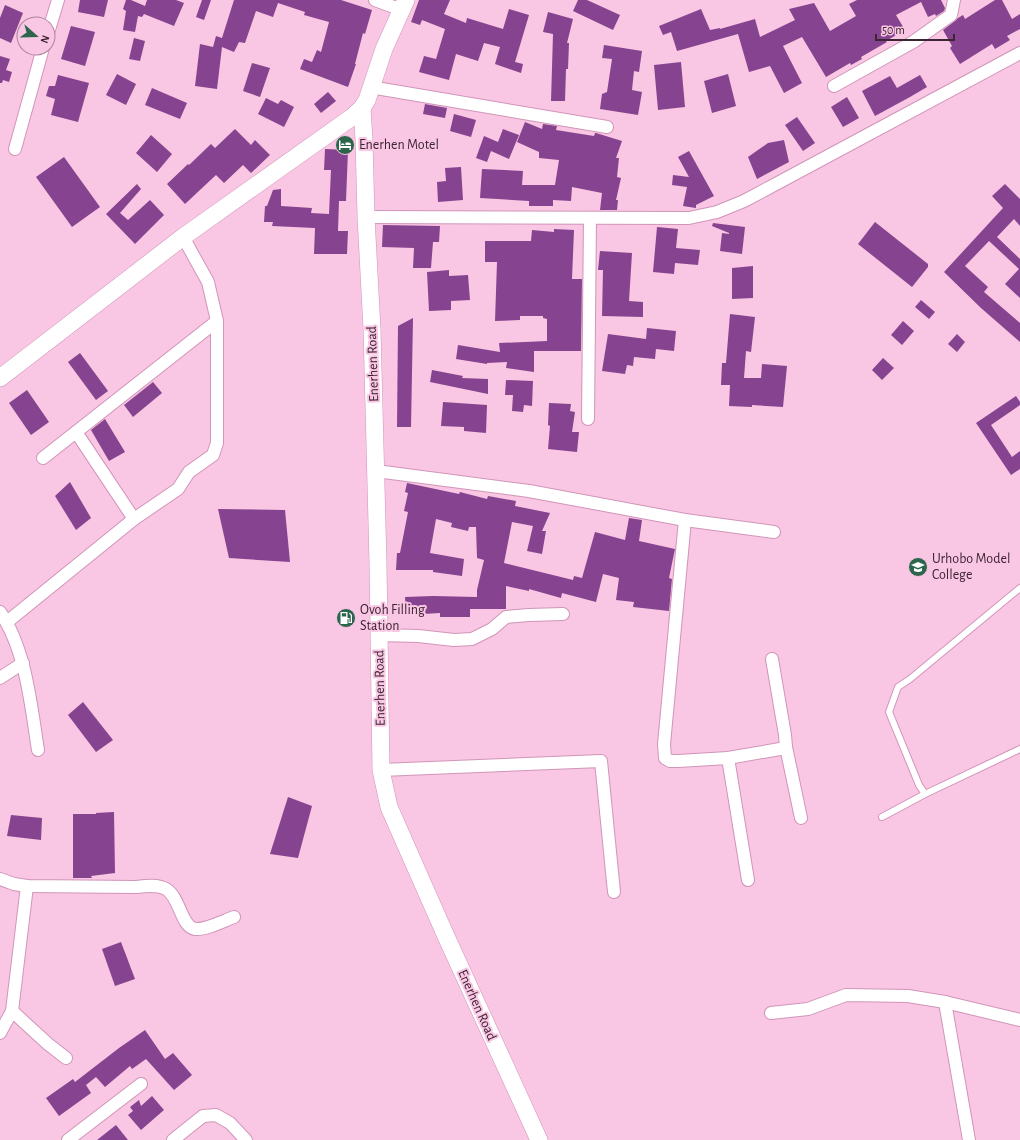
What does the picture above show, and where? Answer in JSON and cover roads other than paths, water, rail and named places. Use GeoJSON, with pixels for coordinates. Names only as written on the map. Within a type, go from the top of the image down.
{"type":"FeatureCollection","features":[{"type":"Feature","properties":{"kind":"street"},"geometry":{"type":"LineString","coordinates":[[53,16],[58,0]]}},
{"type":"Feature","properties":{"kind":"street"},"geometry":{"type":"LineString","coordinates":[[0,378],[183,237],[352,117],[362,108],[367,100],[370,87],[384,49],[404,5],[375,0]]}},
{"type":"Feature","properties":{"kind":"street"},"geometry":{"type":"LineString","coordinates":[[834,86],[913,42],[950,15],[954,0]]}},
{"type":"Feature","properties":{"kind":"street"},"geometry":{"type":"LineString","coordinates":[[366,217],[689,218],[717,212],[744,201],[1020,53]]}},
{"type":"Feature","properties":{"kind":"street"},"geometry":{"type":"LineString","coordinates":[[15,149],[41,56]]}},
{"type":"Feature","properties":{"kind":"street"},"geometry":{"type":"LineString","coordinates":[[370,87],[607,127]]}},
{"type":"Feature","properties":{"kind":"street","name":"Enerhen Road"},"geometry":{"type":"LineString","coordinates":[[362,108],[372,329],[381,770],[389,806],[538,1140]]}},
{"type":"Feature","properties":{"kind":"street"},"geometry":{"type":"LineString","coordinates":[[588,419],[590,218]]}},
{"type":"Feature","properties":{"kind":"street"},"geometry":{"type":"LineString","coordinates":[[38,750],[23,663],[3,617],[134,519],[178,489],[188,472],[212,455],[217,443],[217,321],[208,282],[183,237]]}},
{"type":"Feature","properties":{"kind":"street"},"geometry":{"type":"LineString","coordinates":[[44,458],[217,321]]}},
{"type":"Feature","properties":{"kind":"street"},"geometry":{"type":"LineString","coordinates":[[76,432],[134,519]]}},
{"type":"Feature","properties":{"kind":"street"},"geometry":{"type":"LineString","coordinates":[[376,471],[529,491],[685,520],[774,532]]}},
{"type":"Feature","properties":{"kind":"street"},"geometry":{"type":"LineString","coordinates":[[685,520],[664,744],[665,758],[670,761],[728,758],[786,747]]}},
{"type":"Feature","properties":{"kind":"street"},"geometry":{"type":"LineString","coordinates":[[379,635],[418,636],[454,640],[472,638],[492,629],[506,617],[529,614],[563,614]]}},
{"type":"Feature","properties":{"kind":"street"},"geometry":{"type":"LineString","coordinates":[[772,658],[786,747],[801,818]]}},
{"type":"Feature","properties":{"kind":"street"},"geometry":{"type":"LineString","coordinates":[[0,678],[23,663]]}},
{"type":"Feature","properties":{"kind":"street"},"geometry":{"type":"LineString","coordinates":[[728,758],[748,880]]}},
{"type":"Feature","properties":{"kind":"street"},"geometry":{"type":"LineString","coordinates":[[381,770],[601,761],[614,892]]}},
{"type":"Feature","properties":{"kind":"street"},"geometry":{"type":"LineString","coordinates":[[0,879],[14,884],[28,886],[152,886],[167,889],[176,898],[186,922],[194,929],[202,928],[234,917]]}},
{"type":"Feature","properties":{"kind":"street"},"geometry":{"type":"LineString","coordinates":[[0,1032],[12,1011],[28,886]]}},
{"type":"Feature","properties":{"kind":"street"},"geometry":{"type":"LineString","coordinates":[[771,1013],[808,1009],[846,996],[908,996],[945,1002],[1020,1020]]}},
{"type":"Feature","properties":{"kind":"street"},"geometry":{"type":"LineString","coordinates":[[945,1002],[969,1140]]}},
{"type":"Feature","properties":{"kind":"street"},"geometry":{"type":"LineString","coordinates":[[12,1011],[48,1044],[66,1058]]}},
{"type":"Feature","properties":{"kind":"street"},"geometry":{"type":"LineString","coordinates":[[68,1140],[141,1084]]}},
{"type":"Feature","properties":{"kind":"street"},"geometry":{"type":"LineString","coordinates":[[173,1140],[203,1116],[216,1115],[230,1123],[246,1140]]}},
{"type":"Feature","properties":{"kind":"lane"},"geometry":{"type":"LineString","coordinates":[[925,794],[919,785],[889,712],[898,687],[910,680],[1020,588]]}},
{"type":"Feature","properties":{"kind":"lane"},"geometry":{"type":"LineString","coordinates":[[882,817],[925,794],[1020,749]]}},
{"type":"Feature","properties":{"kind":"place","name":"Enerhen Motel"},"geometry":{"type":"Point","coordinates":[345,145]}},
{"type":"Feature","properties":{"kind":"place","name":"Urhobo Model College"},"geometry":{"type":"Point","coordinates":[918,567]}},
{"type":"Feature","properties":{"kind":"place","name":"Ovoh Filling Station"},"geometry":{"type":"Point","coordinates":[346,618]}}]}
